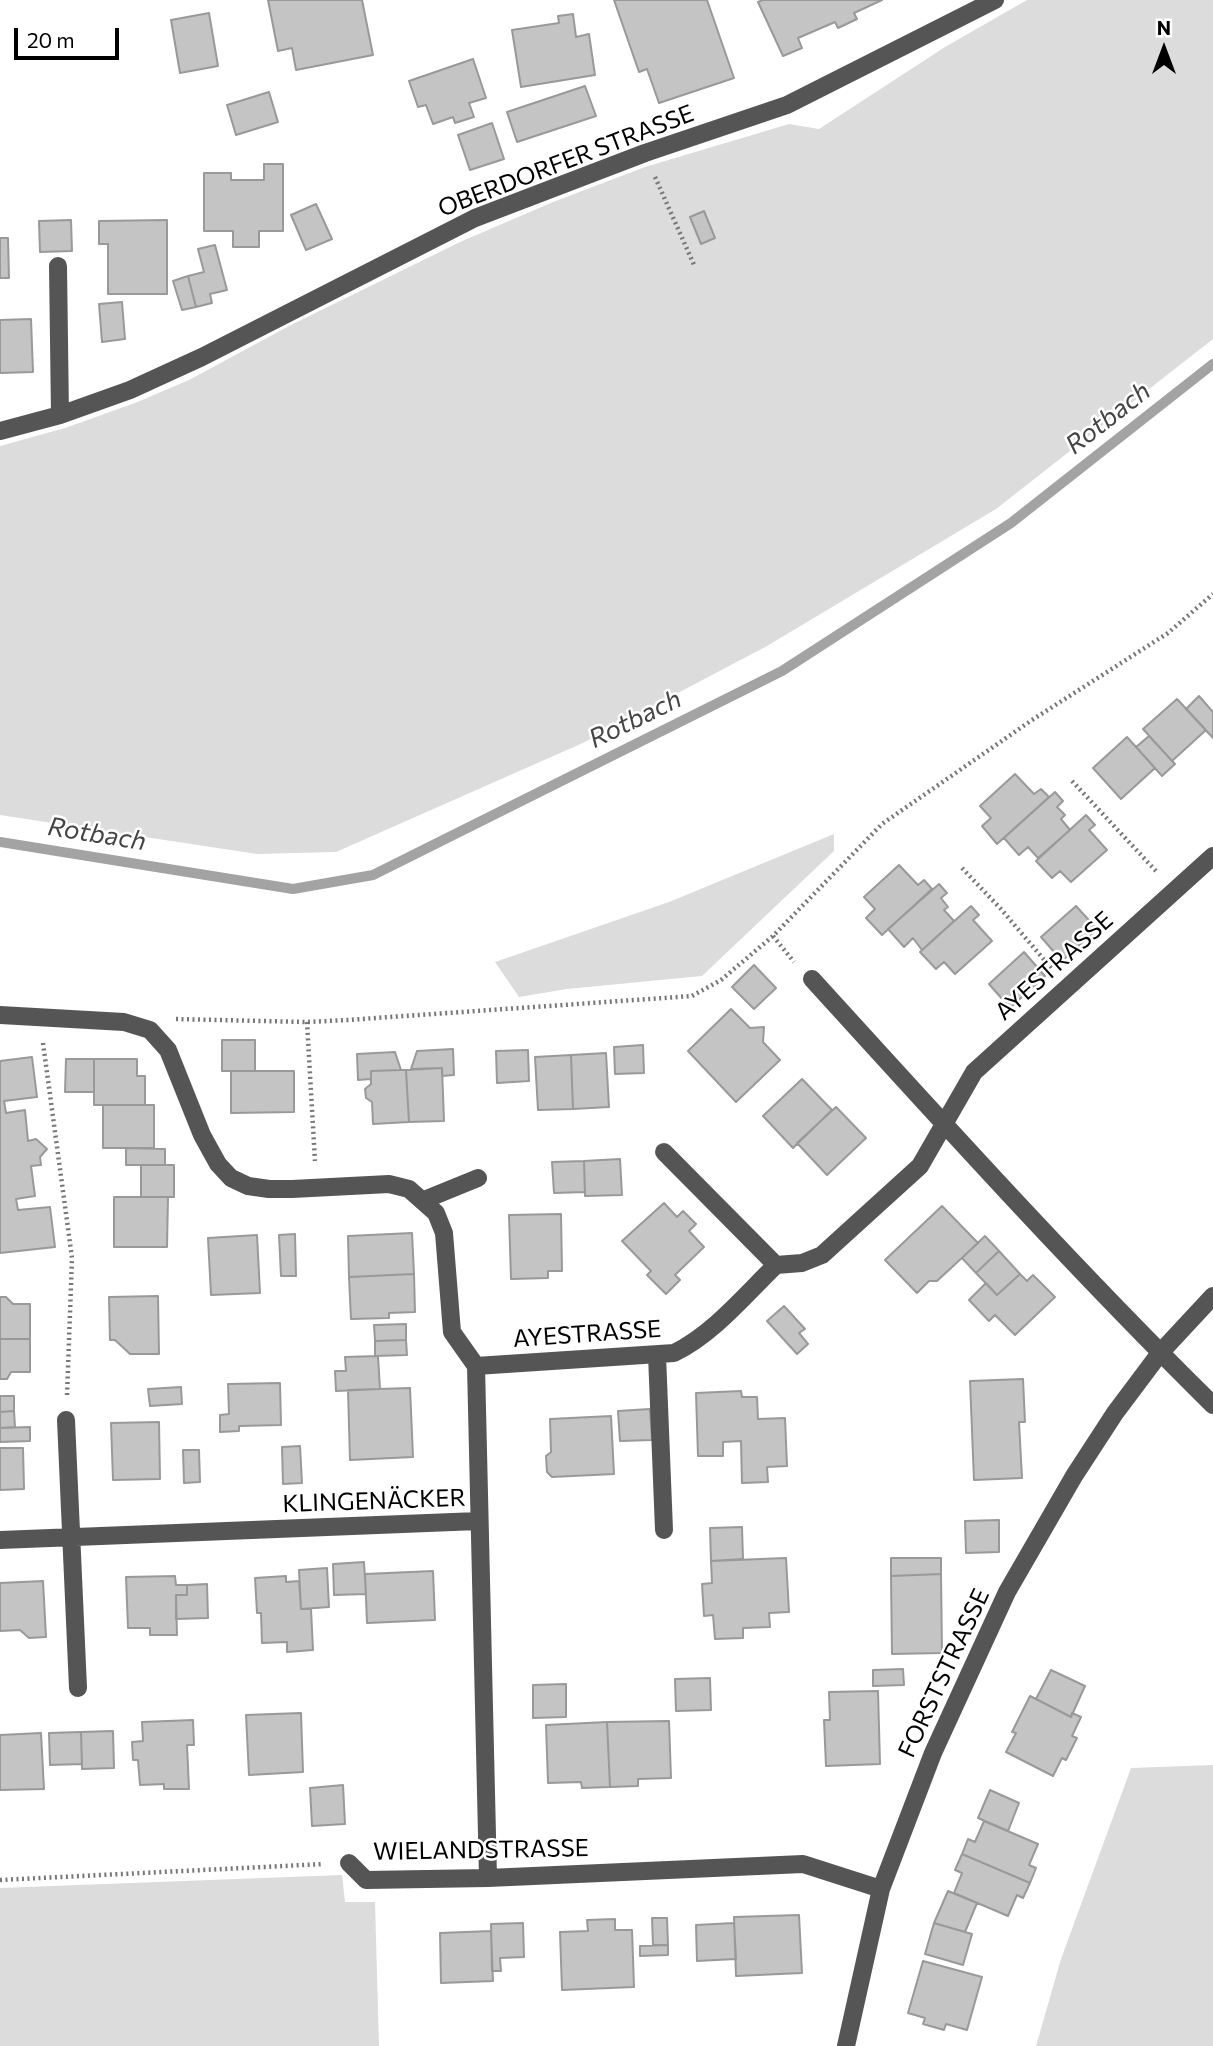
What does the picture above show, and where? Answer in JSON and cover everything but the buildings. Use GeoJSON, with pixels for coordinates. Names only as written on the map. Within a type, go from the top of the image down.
{"type":"FeatureCollection","features":[{"type":"Feature","properties":{"kind":"street","name":"OBERDORFER STRASSE"},"geometry":{"type":"LineString","coordinates":[[0,431],[60,415],[130,390],[202,357],[475,218],[645,153],[787,105],[995,0]]}},
{"type":"Feature","properties":{"kind":"street"},"geometry":{"type":"LineString","coordinates":[[58,266],[60,415]]}},
{"type":"Feature","properties":{"kind":"street","name":"AYESTRASSE"},"geometry":{"type":"LineString","coordinates":[[476,1366],[674,1353],[719,1321],[776,1265],[802,1263],[822,1255],[920,1166],[974,1072],[1213,856]]}},
{"type":"Feature","properties":{"kind":"street"},"geometry":{"type":"LineString","coordinates":[[812,979],[1160,1353],[1213,1405]]}},
{"type":"Feature","properties":{"kind":"street"},"geometry":{"type":"LineString","coordinates":[[0,1015],[124,1022],[150,1030],[167,1050],[202,1135],[218,1164],[231,1178],[248,1186],[269,1189],[388,1184],[409,1189],[424,1200],[436,1213],[444,1234],[452,1332],[476,1366],[478,1521]]}},
{"type":"Feature","properties":{"kind":"street"},"geometry":{"type":"LineString","coordinates":[[664,1152],[776,1265]]}},
{"type":"Feature","properties":{"kind":"street"},"geometry":{"type":"LineString","coordinates":[[424,1200],[478,1178]]}},
{"type":"Feature","properties":{"kind":"street","name":"FORSTSTRASSE"},"geometry":{"type":"LineString","coordinates":[[846,2046],[881,1889],[933,1753],[1007,1592],[1074,1476],[1115,1413],[1160,1353],[1213,1296]]}},
{"type":"Feature","properties":{"kind":"street"},"geometry":{"type":"LineString","coordinates":[[657,1355],[664,1530]]}},
{"type":"Feature","properties":{"kind":"street"},"geometry":{"type":"LineString","coordinates":[[66,1420],[78,1688]]}},
{"type":"Feature","properties":{"kind":"street","name":"KLINGENÄCKER"},"geometry":{"type":"LineString","coordinates":[[0,1541],[478,1521],[488,1878]]}},
{"type":"Feature","properties":{"kind":"street","name":"WIELANDSTRASSE"},"geometry":{"type":"LineString","coordinates":[[349,1863],[366,1880],[488,1878],[803,1864],[881,1889]]}},
{"type":"Feature","properties":{"kind":"path"},"geometry":{"type":"LineString","coordinates":[[645,153],[695,267]]}},
{"type":"Feature","properties":{"kind":"path"},"geometry":{"type":"LineString","coordinates":[[150,1030],[167,1019],[307,1022],[692,996],[721,980],[773,936],[882,824],[1032,720],[1168,633],[1213,594]]}},
{"type":"Feature","properties":{"kind":"path"},"geometry":{"type":"LineString","coordinates":[[1072,780],[1142,854]]}},
{"type":"Feature","properties":{"kind":"path"},"geometry":{"type":"LineString","coordinates":[[962,868],[1068,987]]}},
{"type":"Feature","properties":{"kind":"path"},"geometry":{"type":"LineString","coordinates":[[773,936],[786,953]]}},
{"type":"Feature","properties":{"kind":"path"},"geometry":{"type":"LineString","coordinates":[[40,1018],[72,1258],[66,1420]]}},
{"type":"Feature","properties":{"kind":"path"},"geometry":{"type":"LineString","coordinates":[[307,1022],[317,1187]]}},
{"type":"Feature","properties":{"kind":"path","name":"WIELANDSTRASSE"},"geometry":{"type":"LineString","coordinates":[[0,1880],[349,1863]]}},
{"type":"Feature","properties":{"kind":"shaded area"},"geometry":{"type":"Polygon","coordinates":[[[1027,0],[1213,0],[1213,339],[996,509],[767,646],[585,742],[336,852],[257,854],[0,815],[0,446],[65,428],[189,380],[291,325],[460,242],[553,202],[645,167],[789,124],[819,129],[945,47],[1027,0]]]}},
{"type":"Feature","properties":{"kind":"shaded area"},"geometry":{"type":"Polygon","coordinates":[[[834,834],[834,851],[702,976],[567,989],[519,997],[495,962],[669,902],[834,834]]]}},
{"type":"Feature","properties":{"kind":"shaded area"},"geometry":{"type":"Polygon","coordinates":[[[1213,1765],[1213,2046],[1036,2046],[1061,1959],[1131,1768],[1213,1765]]]}},
{"type":"Feature","properties":{"kind":"shaded area"},"geometry":{"type":"Polygon","coordinates":[[[342,1875],[345,1902],[375,1902],[379,2046],[0,2046],[0,1888],[342,1875]]]}},
{"type":"Feature","properties":{"kind":"waterway","name":"Rotbach"},"geometry":{"type":"LineString","coordinates":[[0,842],[293,889],[373,875],[782,671],[1011,523],[1213,364]]}}]}
